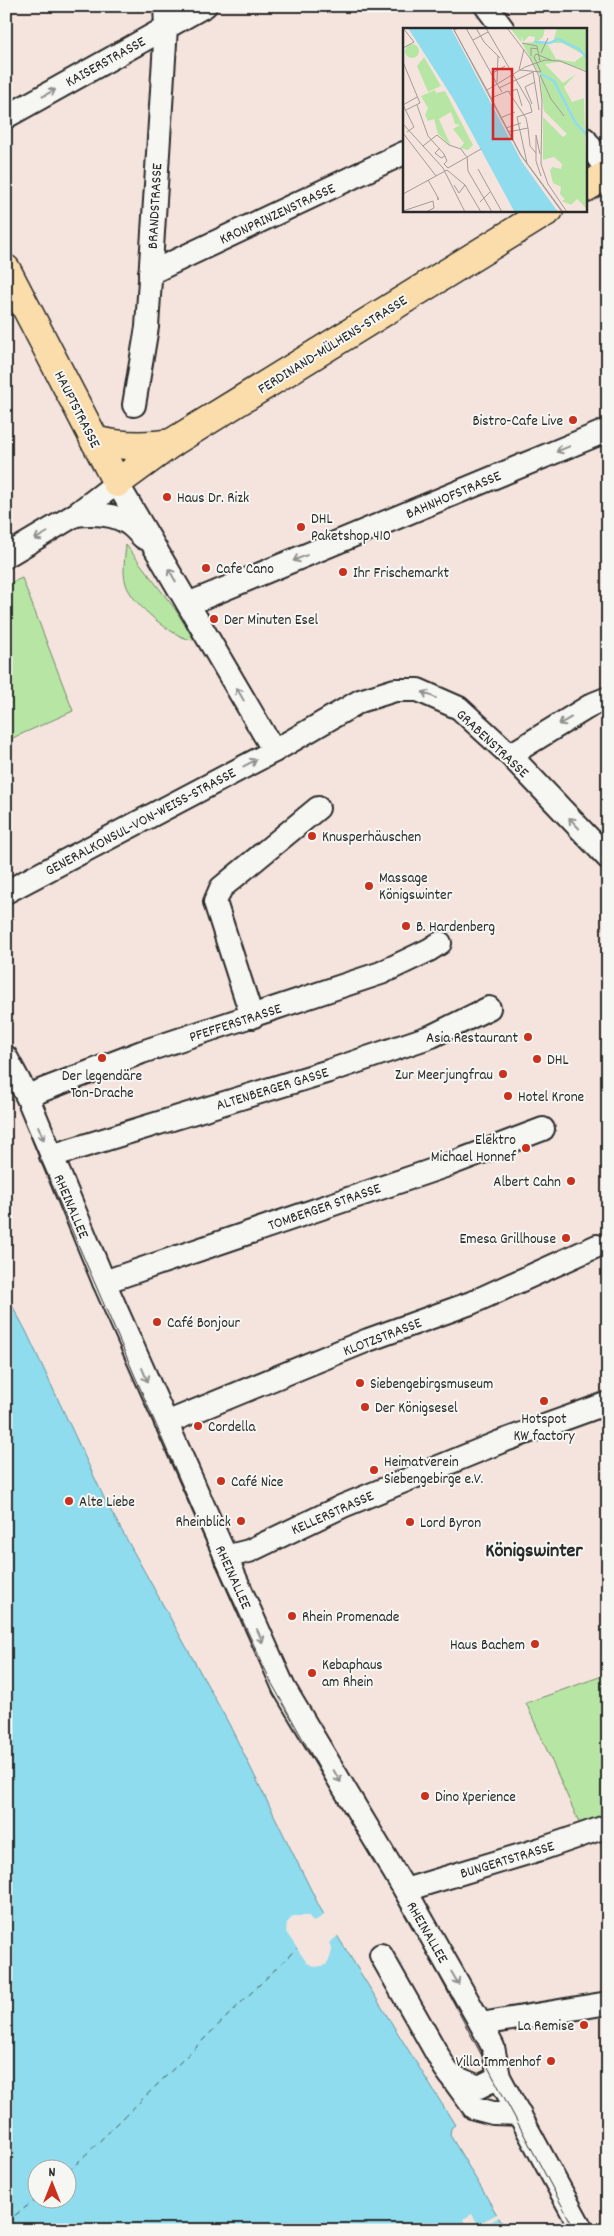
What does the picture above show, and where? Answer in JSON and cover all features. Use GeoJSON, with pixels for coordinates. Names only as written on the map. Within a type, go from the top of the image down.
{"type":"FeatureCollection","features":[{"type":"Feature","properties":{"kind":"main road"},"geometry":{"type":"LineString","coordinates":[[586,187],[608,173]]}},
{"type":"Feature","properties":{"kind":"main road","name":"FERDINAND-MÜLHENS-STRASSE"},"geometry":{"type":"LineString","coordinates":[[117,482],[173,442],[547,211]]}},
{"type":"Feature","properties":{"kind":"main road","name":"HAUPTSTRASSE"},"geometry":{"type":"LineString","coordinates":[[9,282],[117,482]]}},
{"type":"Feature","properties":{"kind":"main road"},"geometry":{"type":"LineString","coordinates":[[94,440],[124,446],[149,446],[173,442]]}},
{"type":"Feature","properties":{"kind":"street","name":"KAISERSTRASSE"},"geometry":{"type":"LineString","coordinates":[[6,117],[165,17],[205,6]]}},
{"type":"Feature","properties":{"kind":"street"},"geometry":{"type":"LineString","coordinates":[[486,6],[501,28]]}},
{"type":"Feature","properties":{"kind":"street","name":"BRANDSTRASSE"},"geometry":{"type":"LineString","coordinates":[[134,405],[147,327],[165,17]]}},
{"type":"Feature","properties":{"kind":"street"},"geometry":{"type":"LineString","coordinates":[[586,140],[608,173]]}},
{"type":"Feature","properties":{"kind":"street","name":"KRONPRINZENSTRASSE"},"geometry":{"type":"LineString","coordinates":[[150,273],[403,153]]}},
{"type":"Feature","properties":{"kind":"street","name":"BAHNHOFSTRASSE"},"geometry":{"type":"LineString","coordinates":[[188,604],[608,430]]}},
{"type":"Feature","properties":{"kind":"street"},"geometry":{"type":"LineString","coordinates":[[6,556],[75,515],[117,482]]}},
{"type":"Feature","properties":{"kind":"street","name":"HAUPTSTRASSE"},"geometry":{"type":"LineString","coordinates":[[117,482],[274,751]]}},
{"type":"Feature","properties":{"kind":"street","name":"HAUPTSTRASSE"},"geometry":{"type":"LineString","coordinates":[[75,515],[99,514],[120,519],[155,546]]}},
{"type":"Feature","properties":{"kind":"street","name":"GRABENSTRASSE"},"geometry":{"type":"LineString","coordinates":[[274,751],[360,701],[395,690],[418,690],[459,708],[510,755],[608,858]]}},
{"type":"Feature","properties":{"kind":"street"},"geometry":{"type":"LineString","coordinates":[[510,755],[593,704],[608,698]]}},
{"type":"Feature","properties":{"kind":"street","name":"GENERALKONSUL-VON-WEISS-STRASSE"},"geometry":{"type":"LineString","coordinates":[[6,892],[274,751]]}},
{"type":"Feature","properties":{"kind":"street"},"geometry":{"type":"LineString","coordinates":[[252,1017],[215,902],[221,888],[318,808]]}},
{"type":"Feature","properties":{"kind":"street","name":"PFEFFERSTRASSE"},"geometry":{"type":"LineString","coordinates":[[26,1096],[142,1052],[380,973],[440,943]]}},
{"type":"Feature","properties":{"kind":"street","name":"ALTENBERGER GASSE"},"geometry":{"type":"LineString","coordinates":[[51,1156],[329,1071],[432,1036],[489,1008]]}},
{"type":"Feature","properties":{"kind":"street","name":"RHEINALLEE"},"geometry":{"type":"LineString","coordinates":[[6,1057],[26,1096],[104,1282],[284,1688],[405,1890],[481,2024],[493,2047],[500,2077],[582,2230]]}},
{"type":"Feature","properties":{"kind":"street","name":"TOMBERGER STRASSE"},"geometry":{"type":"LineString","coordinates":[[104,1282],[445,1166],[542,1129]]}},
{"type":"Feature","properties":{"kind":"street","name":"KLOTZSTRASSE"},"geometry":{"type":"LineString","coordinates":[[166,1423],[368,1340],[471,1303],[596,1246]]}},
{"type":"Feature","properties":{"kind":"street","name":"KELLERSTRASSE"},"geometry":{"type":"LineString","coordinates":[[225,1557],[249,1551],[343,1506],[500,1442],[608,1403]]}},
{"type":"Feature","properties":{"kind":"street","name":"BUNGERTSTRASSE"},"geometry":{"type":"LineString","coordinates":[[405,1890],[542,1849],[608,1826]]}},
{"type":"Feature","properties":{"kind":"street"},"geometry":{"type":"LineString","coordinates":[[380,1954],[445,2068],[474,2108],[493,2113],[520,2114]]}},
{"type":"Feature","properties":{"kind":"street"},"geometry":{"type":"LineString","coordinates":[[481,2024],[608,2002]]}},
{"type":"Feature","properties":{"kind":"street"},"geometry":{"type":"LineString","coordinates":[[452,2076],[479,2087],[500,2077]]}},
{"type":"Feature","properties":{"kind":"green space"},"geometry":{"type":"Polygon","coordinates":[[[126,545],[175,609],[194,640],[176,634],[165,627],[136,601],[126,584],[124,575],[126,545]]]}},
{"type":"Feature","properties":{"kind":"green space"},"geometry":{"type":"Polygon","coordinates":[[[22,578],[73,711],[6,741],[6,585],[22,578]]]}},
{"type":"Feature","properties":{"kind":"green space"},"geometry":{"type":"Polygon","coordinates":[[[608,1674],[608,1820],[582,1829],[526,1703],[608,1674]]]}},
{"type":"Feature","properties":{"kind":"water"},"geometry":{"type":"Polygon","coordinates":[[[6,1294],[26,1331],[106,1502],[229,1724],[320,1908],[455,2125],[451,2128],[450,2135],[506,2230],[6,2230],[6,1294]]]}},
{"type":"Feature","properties":{"kind":"pier"},"geometry":{"type":"Polygon","coordinates":[[[326,1914],[339,1935],[329,1943],[332,1950],[326,1965],[316,1967],[307,1963],[286,1932],[287,1923],[293,1916],[309,1916],[313,1922],[326,1914]]]}},
{"type":"Feature","properties":{"kind":"pier"},"geometry":{"type":"Polygon","coordinates":[[[499,2213],[501,2216],[480,2228],[480,2230],[469,2230],[463,2219],[472,2214],[478,2224],[499,2213]]]}},
{"type":"Feature","properties":{"kind":"ferry route"},"geometry":{"type":"LineString","coordinates":[[78,2162],[297,1948]]}},
{"type":"Feature","properties":{"kind":"ferry route"},"geometry":{"type":"LineString","coordinates":[[6,2222],[28,2206]]}},
{"type":"Feature","properties":{"kind":"tram line"},"geometry":{"type":"LineString","coordinates":[[6,1078],[215,1561],[271,1682],[329,1786],[411,1923],[575,2230]]}},
{"type":"Feature","properties":{"kind":"railway"},"geometry":{"type":"LineString","coordinates":[[601,6],[608,17]]}},
{"type":"Feature","properties":{"kind":"place","name":"Bistro-Cafe Live"},"geometry":{"type":"Point","coordinates":[573,420]}},
{"type":"Feature","properties":{"kind":"place","name":"Haus Dr. Rizk"},"geometry":{"type":"Point","coordinates":[167,497]}},
{"type":"Feature","properties":{"kind":"place","name":"DHL Paketshop 410"},"geometry":{"type":"Point","coordinates":[301,527]}},
{"type":"Feature","properties":{"kind":"place","name":"Cafe Cano"},"geometry":{"type":"Point","coordinates":[206,568]}},
{"type":"Feature","properties":{"kind":"place","name":"Ihr Frischemarkt"},"geometry":{"type":"Point","coordinates":[343,572]}},
{"type":"Feature","properties":{"kind":"place","name":"Der Minuten Esel"},"geometry":{"type":"Point","coordinates":[214,619]}},
{"type":"Feature","properties":{"kind":"place","name":"Knusperhäuschen"},"geometry":{"type":"Point","coordinates":[312,836]}},
{"type":"Feature","properties":{"kind":"place","name":"Massage Königswinter"},"geometry":{"type":"Point","coordinates":[369,886]}},
{"type":"Feature","properties":{"kind":"place","name":"B. Hardenberg"},"geometry":{"type":"Point","coordinates":[406,926]}},
{"type":"Feature","properties":{"kind":"place","name":"Asia Restaurant"},"geometry":{"type":"Point","coordinates":[528,1037]}},
{"type":"Feature","properties":{"kind":"place","name":"Der legendäre Ton-Drache"},"geometry":{"type":"Point","coordinates":[102,1058]}},
{"type":"Feature","properties":{"kind":"place","name":"DHL"},"geometry":{"type":"Point","coordinates":[537,1059]}},
{"type":"Feature","properties":{"kind":"place","name":"Zur Meerjungfrau"},"geometry":{"type":"Point","coordinates":[503,1074]}},
{"type":"Feature","properties":{"kind":"place","name":"Hotel Krone"},"geometry":{"type":"Point","coordinates":[508,1096]}},
{"type":"Feature","properties":{"kind":"place","name":"Elektro Michael Honnef"},"geometry":{"type":"Point","coordinates":[526,1148]}},
{"type":"Feature","properties":{"kind":"place","name":"Albert Cahn"},"geometry":{"type":"Point","coordinates":[571,1181]}},
{"type":"Feature","properties":{"kind":"place","name":"Emesa Grillhouse"},"geometry":{"type":"Point","coordinates":[566,1238]}},
{"type":"Feature","properties":{"kind":"place","name":"Café Bonjour"},"geometry":{"type":"Point","coordinates":[157,1322]}},
{"type":"Feature","properties":{"kind":"place","name":"Siebengebirgsmuseum"},"geometry":{"type":"Point","coordinates":[360,1383]}},
{"type":"Feature","properties":{"kind":"place","name":"Hotspot KW factory"},"geometry":{"type":"Point","coordinates":[544,1401]}},
{"type":"Feature","properties":{"kind":"place","name":"Der Königsesel"},"geometry":{"type":"Point","coordinates":[365,1407]}},
{"type":"Feature","properties":{"kind":"place","name":"Cordella"},"geometry":{"type":"Point","coordinates":[198,1426]}},
{"type":"Feature","properties":{"kind":"place","name":"Heimatverein Siebengebirge e.V."},"geometry":{"type":"Point","coordinates":[374,1470]}},
{"type":"Feature","properties":{"kind":"place","name":"Café Nice"},"geometry":{"type":"Point","coordinates":[221,1481]}},
{"type":"Feature","properties":{"kind":"place","name":"Alte Liebe"},"geometry":{"type":"Point","coordinates":[69,1501]}},
{"type":"Feature","properties":{"kind":"place","name":"Rheinblick"},"geometry":{"type":"Point","coordinates":[241,1521]}},
{"type":"Feature","properties":{"kind":"place","name":"Lord Byron"},"geometry":{"type":"Point","coordinates":[410,1522]}},
{"type":"Feature","properties":{"kind":"place","name":"Rhein Promenade"},"geometry":{"type":"Point","coordinates":[292,1616]}},
{"type":"Feature","properties":{"kind":"place","name":"Haus Bachem"},"geometry":{"type":"Point","coordinates":[535,1644]}},
{"type":"Feature","properties":{"kind":"place","name":"Kebaphaus am Rhein"},"geometry":{"type":"Point","coordinates":[312,1673]}},
{"type":"Feature","properties":{"kind":"place","name":"Dino Xperience"},"geometry":{"type":"Point","coordinates":[425,1796]}},
{"type":"Feature","properties":{"kind":"place","name":"La Remise"},"geometry":{"type":"Point","coordinates":[584,2025]}},
{"type":"Feature","properties":{"kind":"place","name":"Villa Immenhof"},"geometry":{"type":"Point","coordinates":[551,2061]}},
{"type":"Feature","properties":{"kind":"district","name":"Königswinter"},"geometry":{"type":"Point","coordinates":[534,1549]}}]}
